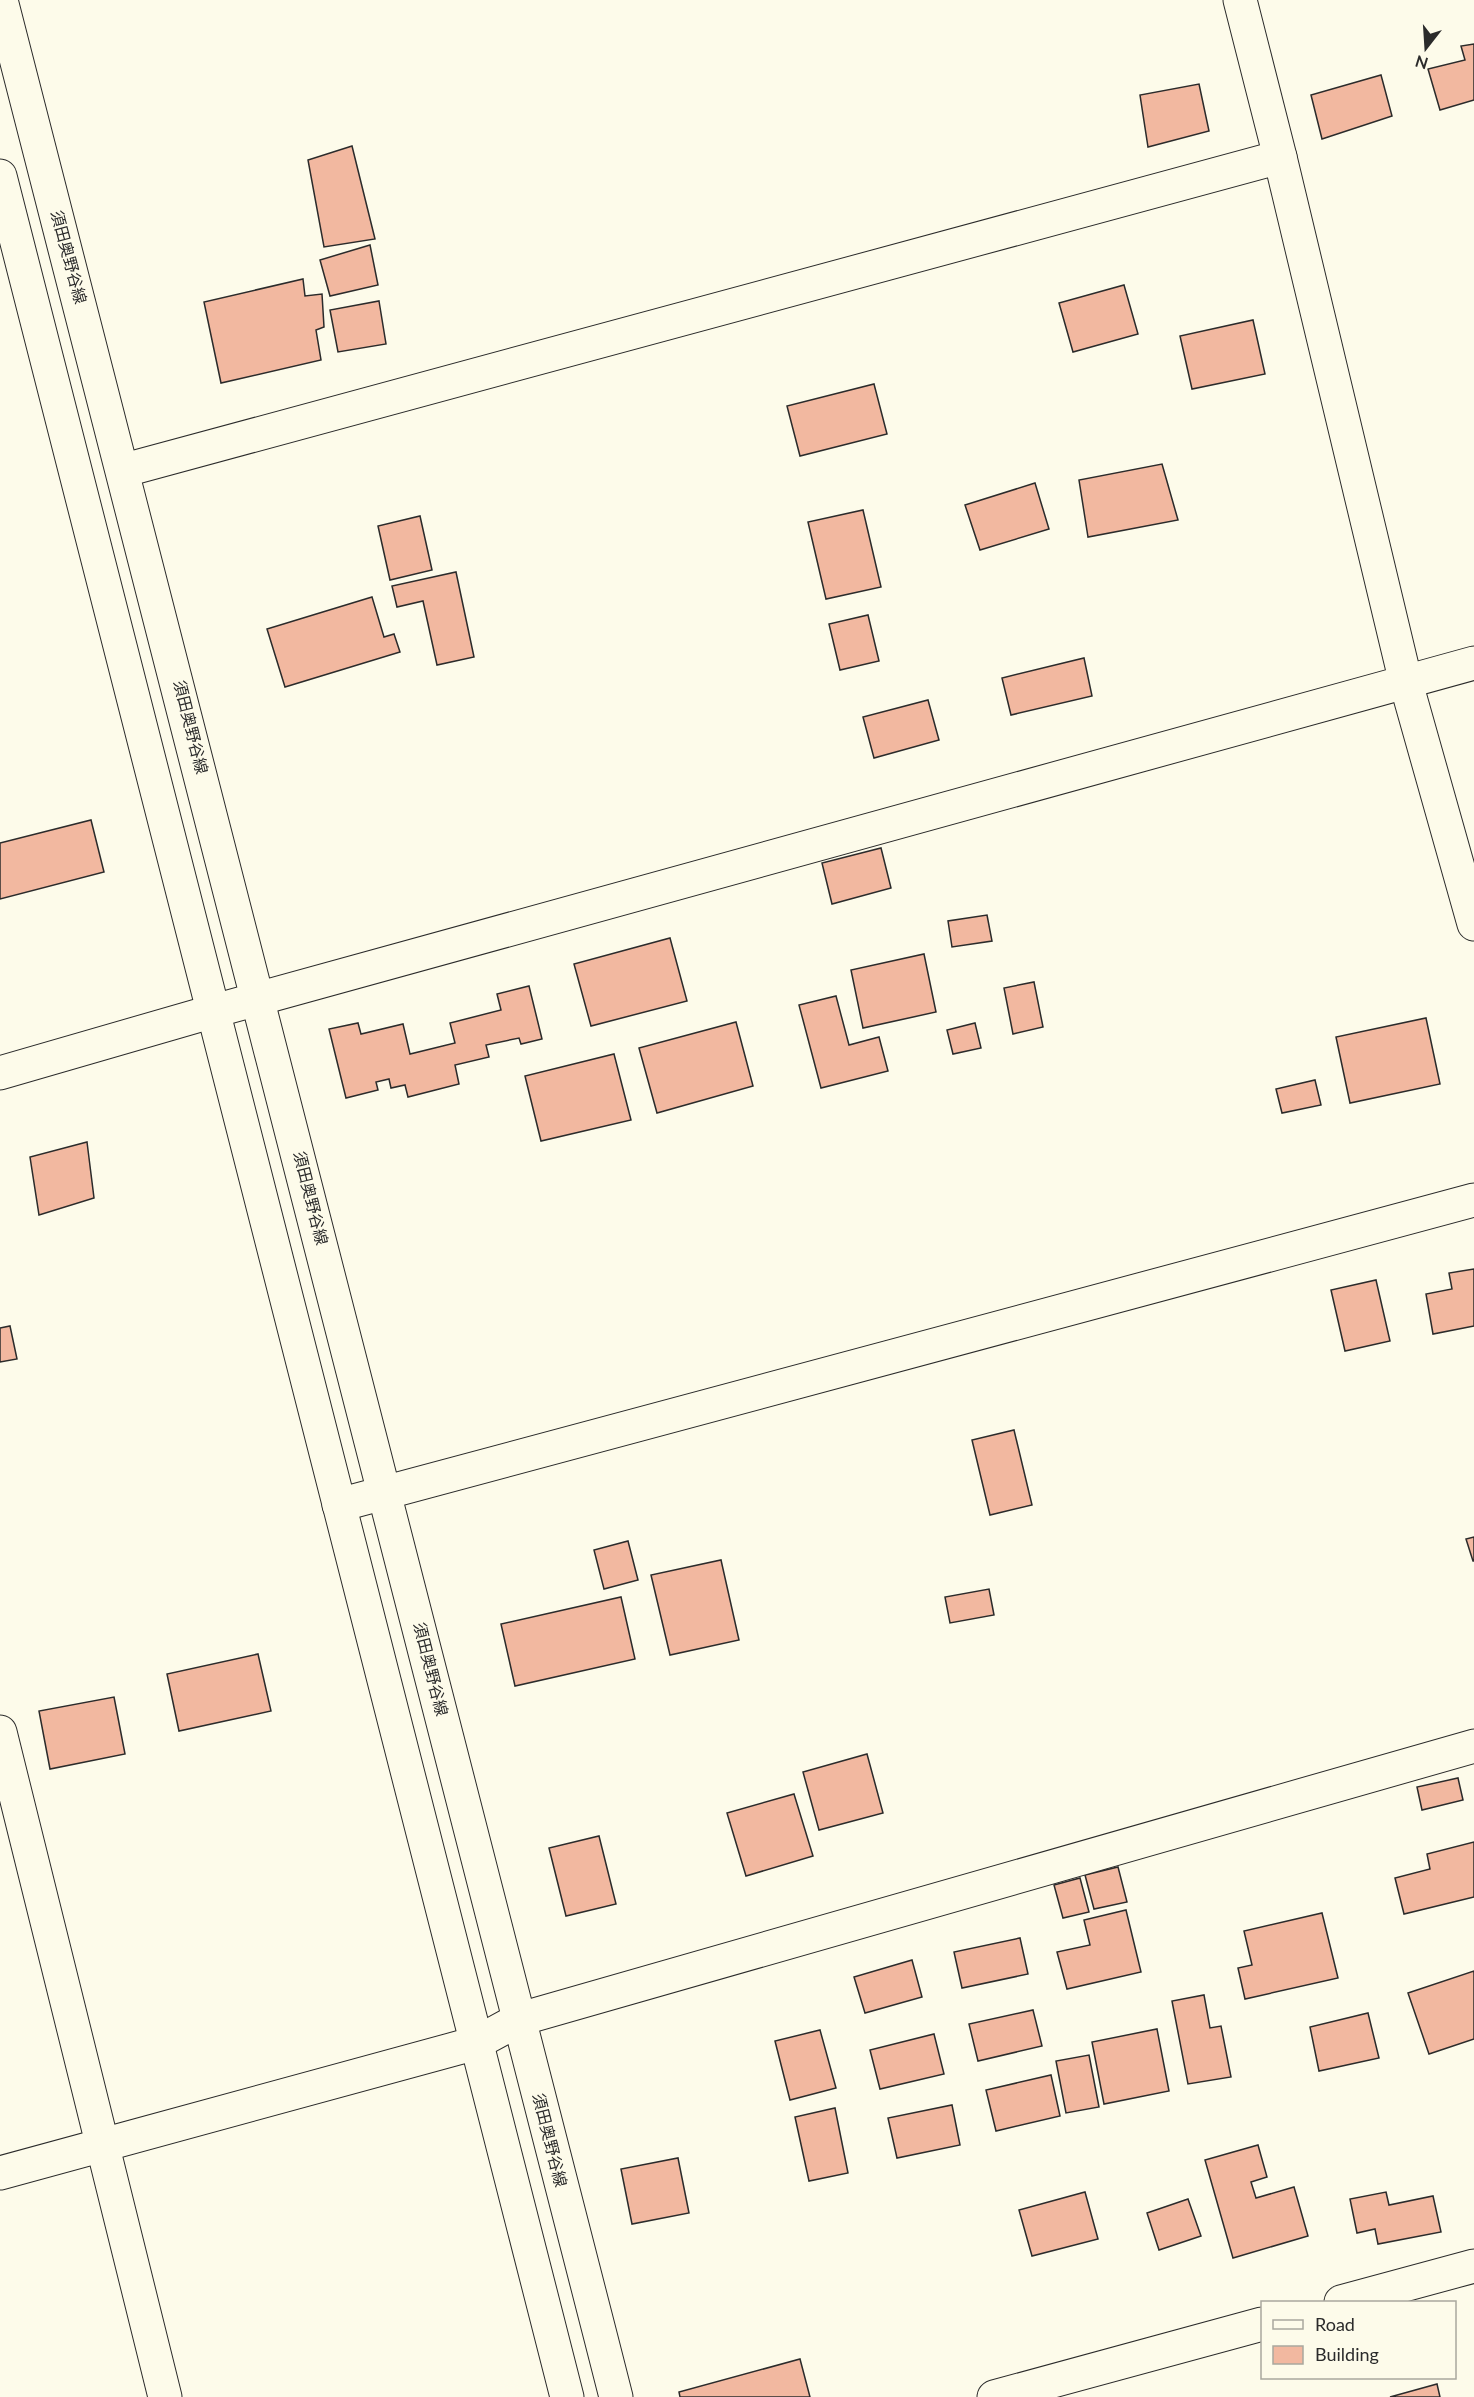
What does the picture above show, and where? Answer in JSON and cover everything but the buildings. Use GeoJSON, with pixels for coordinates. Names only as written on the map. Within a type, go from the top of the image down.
{"type":"FeatureCollection","features":[{"type":"Feature","properties":{"kind":"street","name":"須田奥野谷線"},"geometry":{"type":"LineString","coordinates":[[1,0],[261,998],[616,2397]]}},
{"type":"Feature","properties":{"kind":"street"},"geometry":{"type":"LineString","coordinates":[[1240,0],[1406,683],[1474,924]]}},
{"type":"Feature","properties":{"kind":"street"},"geometry":{"type":"LineString","coordinates":[[125,470],[1280,157]]}},
{"type":"Feature","properties":{"kind":"street"},"geometry":{"type":"LineString","coordinates":[[0,176],[567,2397]]}},
{"type":"Feature","properties":{"kind":"street"},"geometry":{"type":"LineString","coordinates":[[0,1073],[214,1011],[1474,663]]}},
{"type":"Feature","properties":{"kind":"street"},"geometry":{"type":"LineString","coordinates":[[339,1504],[1474,1200]]}},
{"type":"Feature","properties":{"kind":"street"},"geometry":{"type":"LineString","coordinates":[[0,1732],[165,2397]]}},
{"type":"Feature","properties":{"kind":"street"},"geometry":{"type":"LineString","coordinates":[[0,2174],[476,2043],[520,2019],[1474,1746]]}},
{"type":"Feature","properties":{"kind":"street"},"geometry":{"type":"LineString","coordinates":[[1345,2301],[1474,2266]]}},
{"type":"Feature","properties":{"kind":"street"},"geometry":{"type":"LineString","coordinates":[[994,2397],[1261,2325]]}}]}
